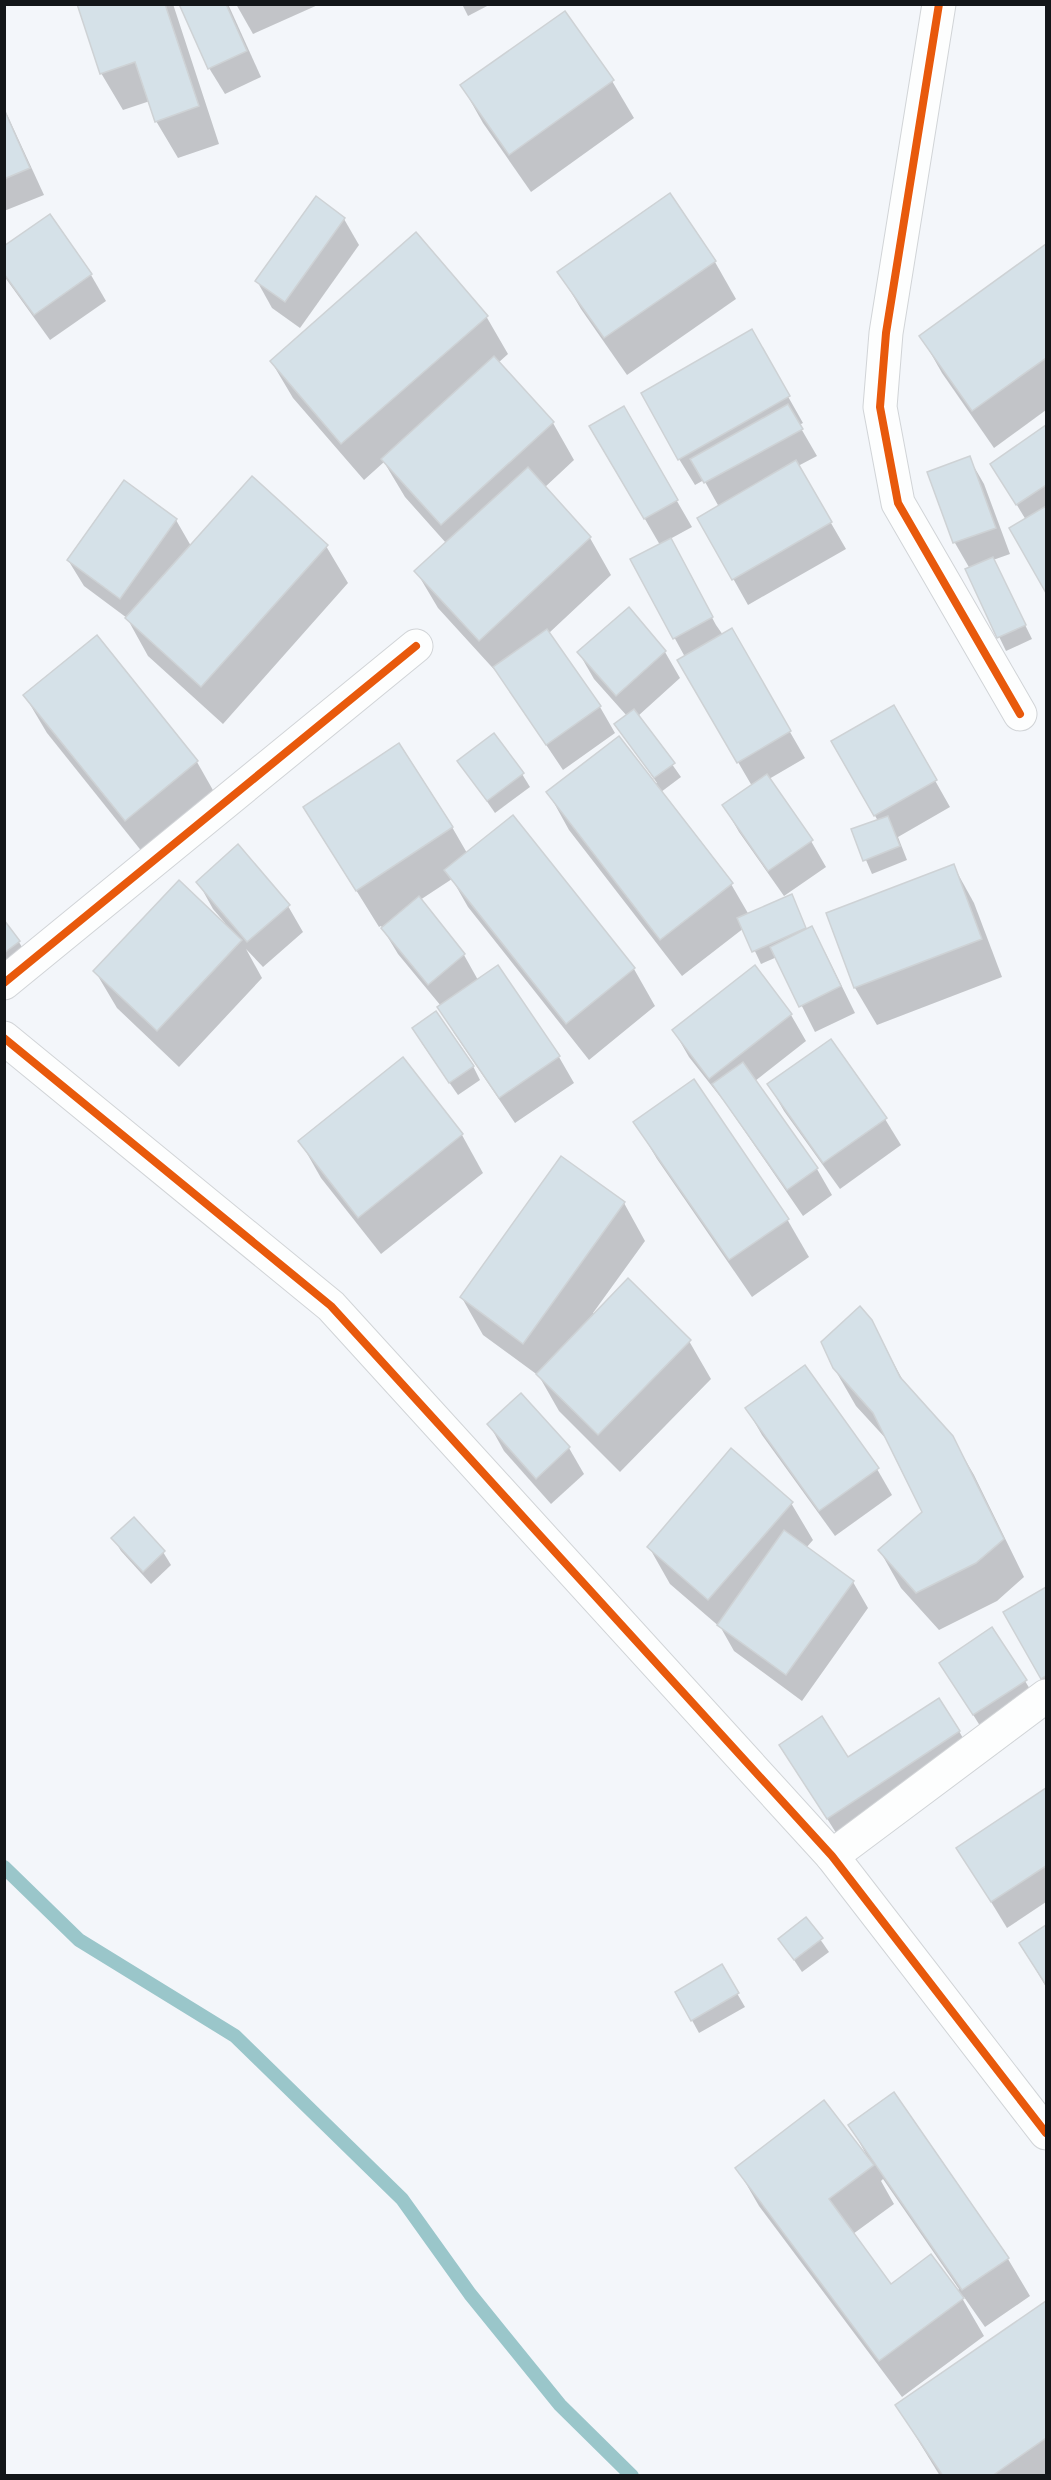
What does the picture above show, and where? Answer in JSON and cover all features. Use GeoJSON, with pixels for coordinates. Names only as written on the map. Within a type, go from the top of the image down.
{"type":"FeatureCollection","features":[{"type":"Feature","properties":{"kind":"street"},"geometry":{"type":"LineString","coordinates":[[939,4],[886,333],[880,407],[898,503],[1020,714]]}},
{"type":"Feature","properties":{"kind":"street"},"geometry":{"type":"LineString","coordinates":[[4,984],[416,646]]}},
{"type":"Feature","properties":{"kind":"street"},"geometry":{"type":"LineString","coordinates":[[4,1038],[331,1306],[832,1856],[1047,2133]]}},
{"type":"Feature","properties":{"kind":"street"},"geometry":{"type":"LineString","coordinates":[[832,1856],[1047,1696]]}},
{"type":"Feature","properties":{"kind":"building"},"geometry":{"type":"Polygon","coordinates":[[[77,4],[165,4],[199,106],[155,122],[135,62],[100,74],[77,4]]]}},
{"type":"Feature","properties":{"kind":"building"},"geometry":{"type":"Polygon","coordinates":[[[179,4],[226,4],[247,51],[208,69],[179,4]]]}},
{"type":"Feature","properties":{"kind":"building"},"geometry":{"type":"Polygon","coordinates":[[[565,11],[614,80],[509,155],[460,85],[565,11]]]}},
{"type":"Feature","properties":{"kind":"building"},"geometry":{"type":"Polygon","coordinates":[[[4,109],[30,168],[4,179],[4,109]]]}},
{"type":"Feature","properties":{"kind":"building"},"geometry":{"type":"Polygon","coordinates":[[[670,193],[716,261],[604,338],[557,272],[670,193]]]}},
{"type":"Feature","properties":{"kind":"building"},"geometry":{"type":"Polygon","coordinates":[[[316,196],[345,218],[285,302],[255,281],[316,196]]]}},
{"type":"Feature","properties":{"kind":"building"},"geometry":{"type":"Polygon","coordinates":[[[50,214],[92,274],[34,315],[4,274],[4,246],[50,214]]]}},
{"type":"Feature","properties":{"kind":"building"},"geometry":{"type":"Polygon","coordinates":[[[416,232],[488,316],[341,444],[270,361],[416,232]]]}},
{"type":"Feature","properties":{"kind":"building"},"geometry":{"type":"Polygon","coordinates":[[[1046,244],[1046,358],[972,411],[919,336],[1046,244]]]}},
{"type":"Feature","properties":{"kind":"building"},"geometry":{"type":"Polygon","coordinates":[[[752,329],[790,396],[678,460],[641,393],[752,329]]]}},
{"type":"Feature","properties":{"kind":"building"},"geometry":{"type":"Polygon","coordinates":[[[494,356],[554,422],[441,525],[381,459],[494,356]]]}},
{"type":"Feature","properties":{"kind":"building"},"geometry":{"type":"Polygon","coordinates":[[[788,404],[803,429],[704,483],[690,459],[788,404]]]}},
{"type":"Feature","properties":{"kind":"building"},"geometry":{"type":"Polygon","coordinates":[[[624,406],[678,500],[644,519],[589,426],[624,406]]]}},
{"type":"Feature","properties":{"kind":"building"},"geometry":{"type":"Polygon","coordinates":[[[1046,425],[1046,485],[1016,505],[990,464],[1046,425]]]}},
{"type":"Feature","properties":{"kind":"building"},"geometry":{"type":"Polygon","coordinates":[[[970,456],[996,528],[953,543],[927,472],[970,456]]]}},
{"type":"Feature","properties":{"kind":"building"},"geometry":{"type":"Polygon","coordinates":[[[796,460],[832,522],[732,580],[697,518],[796,460]]]}},
{"type":"Feature","properties":{"kind":"building"},"geometry":{"type":"Polygon","coordinates":[[[528,467],[591,537],[479,641],[414,571],[528,467]]]}},
{"type":"Feature","properties":{"kind":"building"},"geometry":{"type":"Polygon","coordinates":[[[252,476],[328,545],[201,687],[125,618],[252,476]]]}},
{"type":"Feature","properties":{"kind":"building"},"geometry":{"type":"Polygon","coordinates":[[[124,480],[177,519],[120,599],[67,560],[124,480]]]}},
{"type":"Feature","properties":{"kind":"building"},"geometry":{"type":"Polygon","coordinates":[[[1046,506],[1046,593],[1009,528],[1046,506]]]}},
{"type":"Feature","properties":{"kind":"building"},"geometry":{"type":"Polygon","coordinates":[[[671,538],[713,617],[673,639],[630,559],[671,538]]]}},
{"type":"Feature","properties":{"kind":"building"},"geometry":{"type":"Polygon","coordinates":[[[993,557],[1026,625],[997,638],[965,569],[993,557]]]}},
{"type":"Feature","properties":{"kind":"building"},"geometry":{"type":"Polygon","coordinates":[[[629,607],[666,651],[616,696],[577,652],[629,607]]]}},
{"type":"Feature","properties":{"kind":"building"},"geometry":{"type":"Polygon","coordinates":[[[732,628],[791,731],[737,763],[677,660],[732,628]]]}},
{"type":"Feature","properties":{"kind":"building"},"geometry":{"type":"Polygon","coordinates":[[[547,629],[601,706],[546,745],[493,667],[547,629]]]}},
{"type":"Feature","properties":{"kind":"building"},"geometry":{"type":"Polygon","coordinates":[[[97,635],[198,761],[125,821],[23,695],[97,635]]]}},
{"type":"Feature","properties":{"kind":"building"},"geometry":{"type":"Polygon","coordinates":[[[894,705],[937,780],[874,816],[831,741],[894,705]]]}},
{"type":"Feature","properties":{"kind":"building"},"geometry":{"type":"Polygon","coordinates":[[[634,709],[675,763],[654,778],[614,724],[634,709]]]}},
{"type":"Feature","properties":{"kind":"building"},"geometry":{"type":"Polygon","coordinates":[[[494,733],[524,773],[487,801],[457,761],[494,733]]]}},
{"type":"Feature","properties":{"kind":"building"},"geometry":{"type":"Polygon","coordinates":[[[619,736],[733,883],[660,940],[546,792],[619,736]]]}},
{"type":"Feature","properties":{"kind":"building"},"geometry":{"type":"Polygon","coordinates":[[[399,743],[453,827],[356,891],[303,807],[399,743]]]}},
{"type":"Feature","properties":{"kind":"building"},"geometry":{"type":"Polygon","coordinates":[[[767,774],[813,840],[768,871],[722,805],[767,774]]]}},
{"type":"Feature","properties":{"kind":"building"},"geometry":{"type":"Polygon","coordinates":[[[513,815],[635,968],[566,1024],[444,870],[513,815]]]}},
{"type":"Feature","properties":{"kind":"building"},"geometry":{"type":"Polygon","coordinates":[[[888,816],[900,846],[863,861],[851,829],[888,816]]]}},
{"type":"Feature","properties":{"kind":"building"},"geometry":{"type":"Polygon","coordinates":[[[238,844],[290,905],[247,942],[196,882],[238,844]]]}},
{"type":"Feature","properties":{"kind":"building"},"geometry":{"type":"Polygon","coordinates":[[[954,864],[982,939],[854,988],[826,913],[954,864]]]}},
{"type":"Feature","properties":{"kind":"building"},"geometry":{"type":"Polygon","coordinates":[[[179,880],[242,940],[157,1031],[93,971],[179,880]]]}},
{"type":"Feature","properties":{"kind":"building"},"geometry":{"type":"Polygon","coordinates":[[[792,894],[806,928],[752,952],[737,918],[792,894]]]}},
{"type":"Feature","properties":{"kind":"building"},"geometry":{"type":"Polygon","coordinates":[[[419,896],[465,954],[428,985],[381,928],[419,896]]]}},
{"type":"Feature","properties":{"kind":"building"},"geometry":{"type":"Polygon","coordinates":[[[4,920],[20,941],[4,953],[4,920]]]}},
{"type":"Feature","properties":{"kind":"building"},"geometry":{"type":"Polygon","coordinates":[[[812,926],[841,986],[799,1007],[770,947],[812,926]]]}},
{"type":"Feature","properties":{"kind":"building"},"geometry":{"type":"Polygon","coordinates":[[[498,965],[560,1056],[499,1098],[437,1007],[498,965]]]}},
{"type":"Feature","properties":{"kind":"building"},"geometry":{"type":"Polygon","coordinates":[[[755,965],[792,1014],[709,1079],[672,1030],[755,965]]]}},
{"type":"Feature","properties":{"kind":"building"},"geometry":{"type":"Polygon","coordinates":[[[436,1011],[474,1066],[449,1083],[412,1028],[436,1011]]]}},
{"type":"Feature","properties":{"kind":"building"},"geometry":{"type":"Polygon","coordinates":[[[831,1039],[887,1118],[823,1163],[767,1084],[831,1039]]]}},
{"type":"Feature","properties":{"kind":"building"},"geometry":{"type":"Polygon","coordinates":[[[403,1057],[463,1134],[358,1218],[298,1141],[403,1057]]]}},
{"type":"Feature","properties":{"kind":"building"},"geometry":{"type":"Polygon","coordinates":[[[743,1062],[818,1168],[787,1190],[712,1084],[743,1062]]]}},
{"type":"Feature","properties":{"kind":"building"},"geometry":{"type":"Polygon","coordinates":[[[694,1079],[789,1219],[729,1260],[633,1122],[694,1079]]]}},
{"type":"Feature","properties":{"kind":"building"},"geometry":{"type":"Polygon","coordinates":[[[561,1156],[625,1202],[523,1344],[460,1297],[561,1156]]]}},
{"type":"Feature","properties":{"kind":"building"},"geometry":{"type":"Polygon","coordinates":[[[628,1278],[691,1340],[598,1435],[536,1374],[628,1278]]]}},
{"type":"Feature","properties":{"kind":"building"},"geometry":{"type":"Polygon","coordinates":[[[860,1306],[872,1320],[900,1377],[953,1436],[1004,1539],[976,1563],[916,1593],[878,1550],[922,1512],[873,1413],[833,1368],[821,1342],[860,1306]]]}},
{"type":"Feature","properties":{"kind":"building"},"geometry":{"type":"Polygon","coordinates":[[[805,1365],[879,1468],[819,1511],[745,1408],[805,1365]]]}},
{"type":"Feature","properties":{"kind":"building"},"geometry":{"type":"Polygon","coordinates":[[[521,1393],[570,1447],[536,1479],[487,1424],[521,1393]]]}},
{"type":"Feature","properties":{"kind":"building"},"geometry":{"type":"Polygon","coordinates":[[[731,1448],[793,1502],[708,1600],[647,1547],[731,1448]]]}},
{"type":"Feature","properties":{"kind":"building"},"geometry":{"type":"Polygon","coordinates":[[[134,1517],[165,1551],[143,1572],[111,1538],[134,1517]]]}},
{"type":"Feature","properties":{"kind":"building"},"geometry":{"type":"Polygon","coordinates":[[[784,1530],[854,1581],[786,1675],[717,1625],[784,1530]]]}},
{"type":"Feature","properties":{"kind":"building"},"geometry":{"type":"Polygon","coordinates":[[[1046,1587],[1046,1676],[1041,1679],[1003,1612],[1046,1587]]]}},
{"type":"Feature","properties":{"kind":"building"},"geometry":{"type":"Polygon","coordinates":[[[992,1627],[1027,1680],[973,1715],[939,1663],[992,1627]]]}},
{"type":"Feature","properties":{"kind":"building"},"geometry":{"type":"Polygon","coordinates":[[[939,1698],[960,1731],[827,1819],[779,1745],[822,1716],[848,1757],[939,1698]]]}},
{"type":"Feature","properties":{"kind":"building"},"geometry":{"type":"Polygon","coordinates":[[[1046,1788],[1046,1866],[991,1902],[956,1848],[1046,1788]]]}},
{"type":"Feature","properties":{"kind":"building"},"geometry":{"type":"Polygon","coordinates":[[[806,1917],[823,1938],[794,1960],[778,1939],[806,1917]]]}},
{"type":"Feature","properties":{"kind":"building"},"geometry":{"type":"Polygon","coordinates":[[[1046,1925],[1046,1985],[1019,1943],[1046,1925]]]}},
{"type":"Feature","properties":{"kind":"building"},"geometry":{"type":"Polygon","coordinates":[[[722,1964],[739,1993],[691,2021],[675,1992],[722,1964]]]}},
{"type":"Feature","properties":{"kind":"building"},"geometry":{"type":"Polygon","coordinates":[[[894,2092],[1009,2258],[962,2290],[848,2125],[894,2092]]]}},
{"type":"Feature","properties":{"kind":"building"},"geometry":{"type":"Polygon","coordinates":[[[824,2100],[874,2165],[829,2199],[891,2284],[931,2254],[964,2298],[879,2361],[735,2168],[824,2100]]]}},
{"type":"Feature","properties":{"kind":"building"},"geometry":{"type":"Polygon","coordinates":[[[1046,2301],[1046,2438],[992,2476],[943,2476],[895,2405],[1046,2301]]]}},
{"type":"Feature","properties":{"kind":"waterway"},"geometry":{"type":"LineString","coordinates":[[4,1867],[79,1940],[235,2036],[402,2199],[470,2294],[560,2405],[632,2476]]}},
{"type":"Feature","properties":{"kind":"cycle path"},"geometry":{"type":"LineString","coordinates":[[939,4],[886,333],[880,407],[898,503],[1020,714]]}},
{"type":"Feature","properties":{"kind":"cycle path"},"geometry":{"type":"LineString","coordinates":[[4,983],[416,646]]}},
{"type":"Feature","properties":{"kind":"cycle path"},"geometry":{"type":"LineString","coordinates":[[4,1038],[331,1306],[832,1856],[1046,2133]]}}]}
